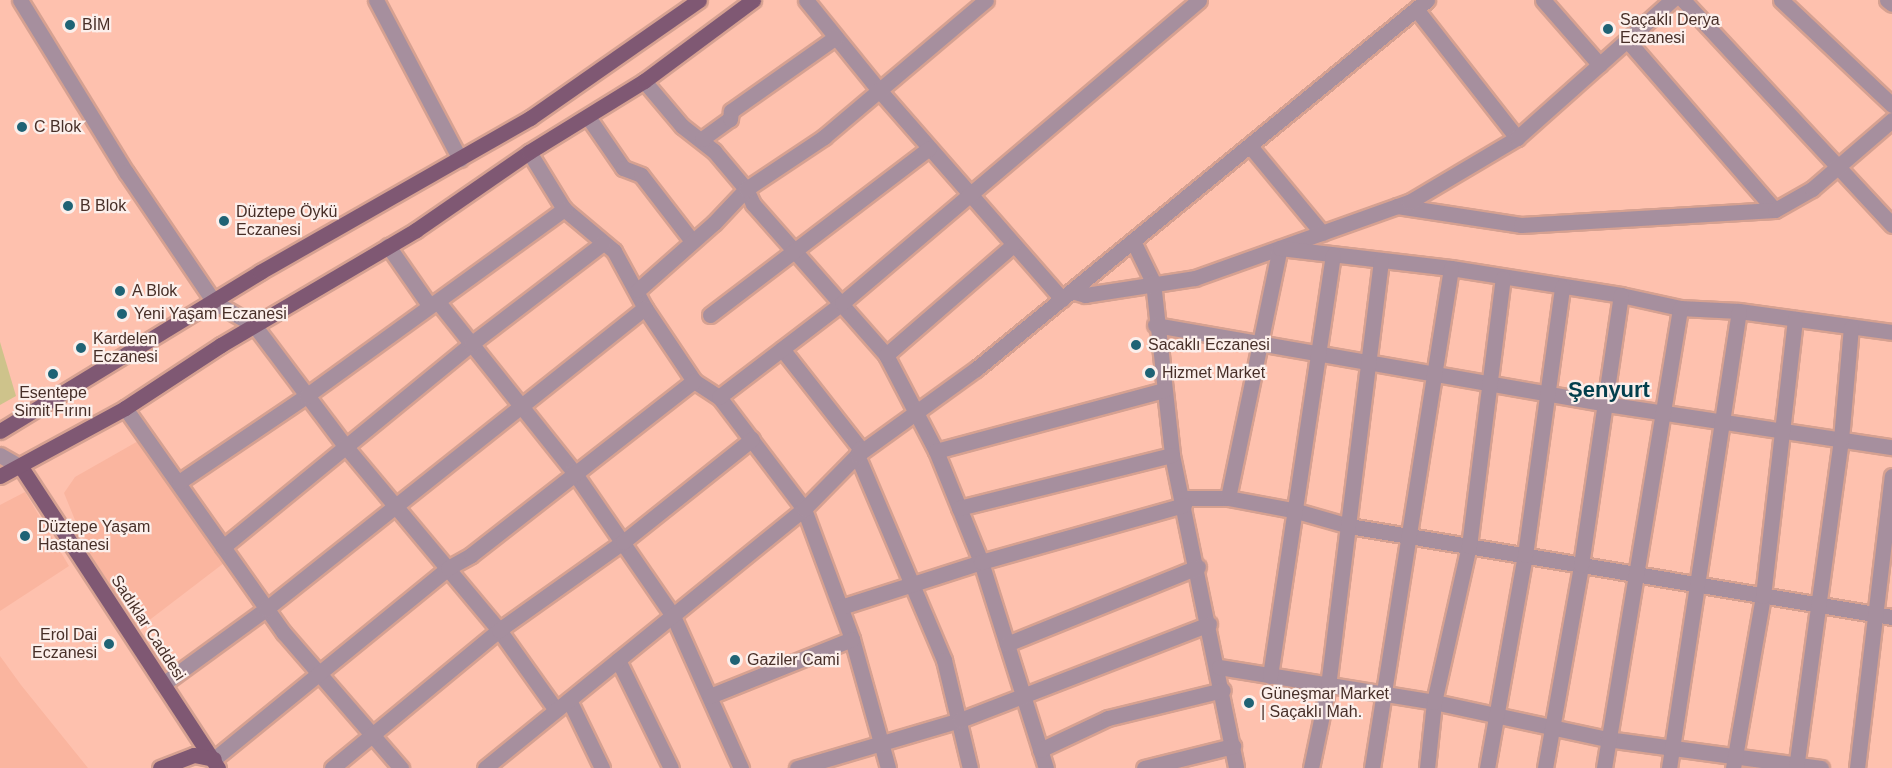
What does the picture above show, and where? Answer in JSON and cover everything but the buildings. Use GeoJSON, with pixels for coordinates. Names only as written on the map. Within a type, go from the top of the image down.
{"type":"FeatureCollection","features":[{"type":"Feature","properties":{"kind":"main road"},"geometry":{"type":"LineString","coordinates":[[0,431],[214,302],[530,118],[699,0]]}},
{"type":"Feature","properties":{"kind":"main road"},"geometry":{"type":"LineString","coordinates":[[0,476],[21,467],[125,408],[254,325],[388,246],[529,152],[644,81],[753,0]]}},
{"type":"Feature","properties":{"kind":"main road","name":"Sadıklar Caddesi"},"geometry":{"type":"LineString","coordinates":[[21,467],[216,764]]}},
{"type":"Feature","properties":{"kind":"main road"},"geometry":{"type":"LineString","coordinates":[[160,768],[194,756],[216,764]]}},
{"type":"Feature","properties":{"kind":"street"},"geometry":{"type":"LineString","coordinates":[[20,0],[126,172],[214,302],[254,325],[346,447],[499,630],[556,710]]}},
{"type":"Feature","properties":{"kind":"street"},"geometry":{"type":"LineString","coordinates":[[376,0],[459,159]]}},
{"type":"Feature","properties":{"kind":"street"},"geometry":{"type":"LineString","coordinates":[[806,0],[969,195],[1014,244],[1067,295],[1085,295],[1153,282],[1195,278],[1397,206],[1517,138],[1672,0]]}},
{"type":"Feature","properties":{"kind":"street"},"geometry":{"type":"LineString","coordinates":[[638,290],[746,189],[824,137],[986,0]]}},
{"type":"Feature","properties":{"kind":"street"},"geometry":{"type":"LineString","coordinates":[[719,397],[842,303],[1199,0]]}},
{"type":"Feature","properties":{"kind":"street"},"geometry":{"type":"LineString","coordinates":[[1543,0],[1600,65]]}},
{"type":"Feature","properties":{"kind":"street"},"geometry":{"type":"LineString","coordinates":[[1683,0],[1892,225]]}},
{"type":"Feature","properties":{"kind":"street"},"geometry":{"type":"LineString","coordinates":[[1781,0],[1892,105]]}},
{"type":"Feature","properties":{"kind":"street"},"geometry":{"type":"LineString","coordinates":[[1887,0],[1892,4]]}},
{"type":"Feature","properties":{"kind":"street"},"geometry":{"type":"LineString","coordinates":[[485,768],[804,508],[856,455],[916,409],[976,369],[1422,4],[1517,138]]}},
{"type":"Feature","properties":{"kind":"street"},"geometry":{"type":"LineString","coordinates":[[702,139],[730,119],[731,111],[836,37]]}},
{"type":"Feature","properties":{"kind":"street"},"geometry":{"type":"LineString","coordinates":[[1628,40],[1774,210]]}},
{"type":"Feature","properties":{"kind":"street"},"geometry":{"type":"LineString","coordinates":[[644,81],[682,126],[702,139],[746,189],[753,204],[796,248],[886,355],[936,451],[981,562],[1046,768]]}},
{"type":"Feature","properties":{"kind":"street"},"geometry":{"type":"LineString","coordinates":[[588,117],[623,168],[641,175],[692,241]]}},
{"type":"Feature","properties":{"kind":"street"},"geometry":{"type":"LineString","coordinates":[[1397,206],[1521,225],[1774,210],[1812,189],[1892,120]]}},
{"type":"Feature","properties":{"kind":"street"},"geometry":{"type":"LineString","coordinates":[[1250,146],[1322,233]]}},
{"type":"Feature","properties":{"kind":"street"},"geometry":{"type":"LineString","coordinates":[[710,315],[929,148]]}},
{"type":"Feature","properties":{"kind":"street"},"geometry":{"type":"LineString","coordinates":[[529,152],[564,209],[614,251],[638,290],[645,308],[694,381],[719,397],[804,508],[852,639],[888,768]]}},
{"type":"Feature","properties":{"kind":"street"},"geometry":{"type":"LineString","coordinates":[[178,482],[306,396],[564,209]]}},
{"type":"Feature","properties":{"kind":"street"},"geometry":{"type":"LineString","coordinates":[[1133,241],[1153,282],[1155,325],[1172,455],[1198,567],[1236,768]]}},
{"type":"Feature","properties":{"kind":"street"},"geometry":{"type":"LineString","coordinates":[[223,547],[471,344],[603,243]]}},
{"type":"Feature","properties":{"kind":"street"},"geometry":{"type":"LineString","coordinates":[[886,355],[1014,244]]}},
{"type":"Feature","properties":{"kind":"street"},"geometry":{"type":"LineString","coordinates":[[388,246],[433,304],[471,344],[522,405],[573,471],[623,542],[672,616],[741,768]]}},
{"type":"Feature","properties":{"kind":"street"},"geometry":{"type":"LineString","coordinates":[[1280,248],[1451,268],[1620,295],[1680,308],[1738,311],[1892,332]]}},
{"type":"Feature","properties":{"kind":"street"},"geometry":{"type":"LineString","coordinates":[[1228,498],[1280,248]]}},
{"type":"Feature","properties":{"kind":"street"},"geometry":{"type":"LineString","coordinates":[[1270,676],[1293,510],[1333,255]]}},
{"type":"Feature","properties":{"kind":"street"},"geometry":{"type":"LineString","coordinates":[[1311,768],[1328,686],[1381,261]]}},
{"type":"Feature","properties":{"kind":"street"},"geometry":{"type":"LineString","coordinates":[[1372,768],[1451,268]]}},
{"type":"Feature","properties":{"kind":"street"},"geometry":{"type":"LineString","coordinates":[[1427,768],[1434,702],[1468,546],[1491,384],[1503,278]]}},
{"type":"Feature","properties":{"kind":"street"},"geometry":{"type":"LineString","coordinates":[[1487,768],[1494,714],[1525,555],[1562,287]]}},
{"type":"Feature","properties":{"kind":"street"},"geometry":{"type":"LineString","coordinates":[[1545,768],[1550,725],[1581,565],[1620,295]]}},
{"type":"Feature","properties":{"kind":"street"},"geometry":{"type":"LineString","coordinates":[[163,684],[266,609],[394,504],[645,308]]}},
{"type":"Feature","properties":{"kind":"street"},"geometry":{"type":"LineString","coordinates":[[1604,768],[1636,572],[1666,412],[1680,308]]}},
{"type":"Feature","properties":{"kind":"street"},"geometry":{"type":"LineString","coordinates":[[1669,768],[1699,585],[1738,311]]}},
{"type":"Feature","properties":{"kind":"street"},"geometry":{"type":"LineString","coordinates":[[1734,761],[1763,596],[1795,319]]}},
{"type":"Feature","properties":{"kind":"street"},"geometry":{"type":"LineString","coordinates":[[1155,325],[1260,340],[1605,404],[1892,447]]}},
{"type":"Feature","properties":{"kind":"street"},"geometry":{"type":"LineString","coordinates":[[1796,766],[1815,606],[1841,440],[1851,327]]}},
{"type":"Feature","properties":{"kind":"street"},"geometry":{"type":"LineString","coordinates":[[782,349],[860,448],[856,455]]}},
{"type":"Feature","properties":{"kind":"street"},"geometry":{"type":"LineString","coordinates":[[216,764],[319,674],[448,568],[471,555],[573,471],[694,381]]}},
{"type":"Feature","properties":{"kind":"street"},"geometry":{"type":"LineString","coordinates":[[936,451],[1164,390]]}},
{"type":"Feature","properties":{"kind":"street"},"geometry":{"type":"LineString","coordinates":[[125,408],[266,609],[401,768]]}},
{"type":"Feature","properties":{"kind":"street"},"geometry":{"type":"LineString","coordinates":[[332,768],[499,630],[623,542],[752,440]]}},
{"type":"Feature","properties":{"kind":"street","name":"Sadıklar Caddesi"},"geometry":{"type":"LineString","coordinates":[[0,455],[21,467]]}},
{"type":"Feature","properties":{"kind":"street"},"geometry":{"type":"LineString","coordinates":[[856,455],[944,660],[970,768]]}},
{"type":"Feature","properties":{"kind":"street"},"geometry":{"type":"LineString","coordinates":[[959,508],[1172,455]]}},
{"type":"Feature","properties":{"kind":"street"},"geometry":{"type":"LineString","coordinates":[[1857,768],[1892,476]]}},
{"type":"Feature","properties":{"kind":"street"},"geometry":{"type":"LineString","coordinates":[[841,607],[981,562],[1183,502],[1228,498],[1293,510],[1349,526],[1636,572],[1815,606],[1892,618]]}},
{"type":"Feature","properties":{"kind":"street"},"geometry":{"type":"LineString","coordinates":[[1007,644],[1198,567]]}},
{"type":"Feature","properties":{"kind":"street"},"geometry":{"type":"LineString","coordinates":[[797,768],[960,720],[1209,624]]}},
{"type":"Feature","properties":{"kind":"street"},"geometry":{"type":"LineString","coordinates":[[710,696],[852,639]]}},
{"type":"Feature","properties":{"kind":"street"},"geometry":{"type":"LineString","coordinates":[[618,660],[671,768]]}},
{"type":"Feature","properties":{"kind":"street"},"geometry":{"type":"LineString","coordinates":[[1218,667],[1434,702],[1607,739],[1734,761],[1821,768]]}},
{"type":"Feature","properties":{"kind":"street"},"geometry":{"type":"LineString","coordinates":[[1040,750],[1108,718],[1223,690]]}},
{"type":"Feature","properties":{"kind":"street"},"geometry":{"type":"LineString","coordinates":[[569,700],[603,768]]}},
{"type":"Feature","properties":{"kind":"street"},"geometry":{"type":"LineString","coordinates":[[1144,768],[1233,746]]}},
{"type":"Feature","properties":{"kind":"shaded area"},"geometry":{"type":"Polygon","coordinates":[[[0,342],[16,396],[0,405],[0,342]]]}},
{"type":"Feature","properties":{"kind":"shaded area"},"geometry":{"type":"Polygon","coordinates":[[[140,440],[224,563],[139,628],[88,552],[64,493],[75,477],[140,440]]]}},
{"type":"Feature","properties":{"kind":"shaded area","name":"Düztepe Yaşam Hastanesi"},"geometry":{"type":"Polygon","coordinates":[[[25,492],[69,566],[0,611],[0,505],[25,492]]]}},
{"type":"Feature","properties":{"kind":"shaded area"},"geometry":{"type":"Polygon","coordinates":[[[0,656],[21,685],[88,768],[0,768],[0,656]]]}},
{"type":"Feature","properties":{"kind":"place","name":"BİM"},"geometry":{"type":"Point","coordinates":[70,25]}},
{"type":"Feature","properties":{"kind":"place","name":"Saçaklı Derya Eczanesi"},"geometry":{"type":"Point","coordinates":[1608,29]}},
{"type":"Feature","properties":{"kind":"place","name":"C Blok"},"geometry":{"type":"Point","coordinates":[22,127]}},
{"type":"Feature","properties":{"kind":"place","name":"B Blok"},"geometry":{"type":"Point","coordinates":[68,206]}},
{"type":"Feature","properties":{"kind":"place","name":"Düztepe Öykü Eczanesi"},"geometry":{"type":"Point","coordinates":[224,221]}},
{"type":"Feature","properties":{"kind":"place","name":"A Blok"},"geometry":{"type":"Point","coordinates":[120,291]}},
{"type":"Feature","properties":{"kind":"place","name":"Yeni Yaşam Eczanesi"},"geometry":{"type":"Point","coordinates":[122,314]}},
{"type":"Feature","properties":{"kind":"place","name":"Sacaklı Eczanesi"},"geometry":{"type":"Point","coordinates":[1136,345]}},
{"type":"Feature","properties":{"kind":"place","name":"Kardelen Eczanesi"},"geometry":{"type":"Point","coordinates":[81,348]}},
{"type":"Feature","properties":{"kind":"place","name":"Hizmet Market"},"geometry":{"type":"Point","coordinates":[1150,373]}},
{"type":"Feature","properties":{"kind":"place","name":"Esentepe Simit Fırını"},"geometry":{"type":"Point","coordinates":[53,374]}},
{"type":"Feature","properties":{"kind":"place","name":"Düztepe Yaşam Hastanesi"},"geometry":{"type":"Point","coordinates":[25,536]}},
{"type":"Feature","properties":{"kind":"place","name":"Erol Dai Eczanesi"},"geometry":{"type":"Point","coordinates":[109,644]}},
{"type":"Feature","properties":{"kind":"place","name":"Gaziler Cami"},"geometry":{"type":"Point","coordinates":[735,660]}},
{"type":"Feature","properties":{"kind":"place","name":"Güneşmar Market | Saçaklı Mah."},"geometry":{"type":"Point","coordinates":[1249,703]}},
{"type":"Feature","properties":{"kind":"district","name":"Şenyurt"},"geometry":{"type":"Point","coordinates":[1609,390]}}]}
